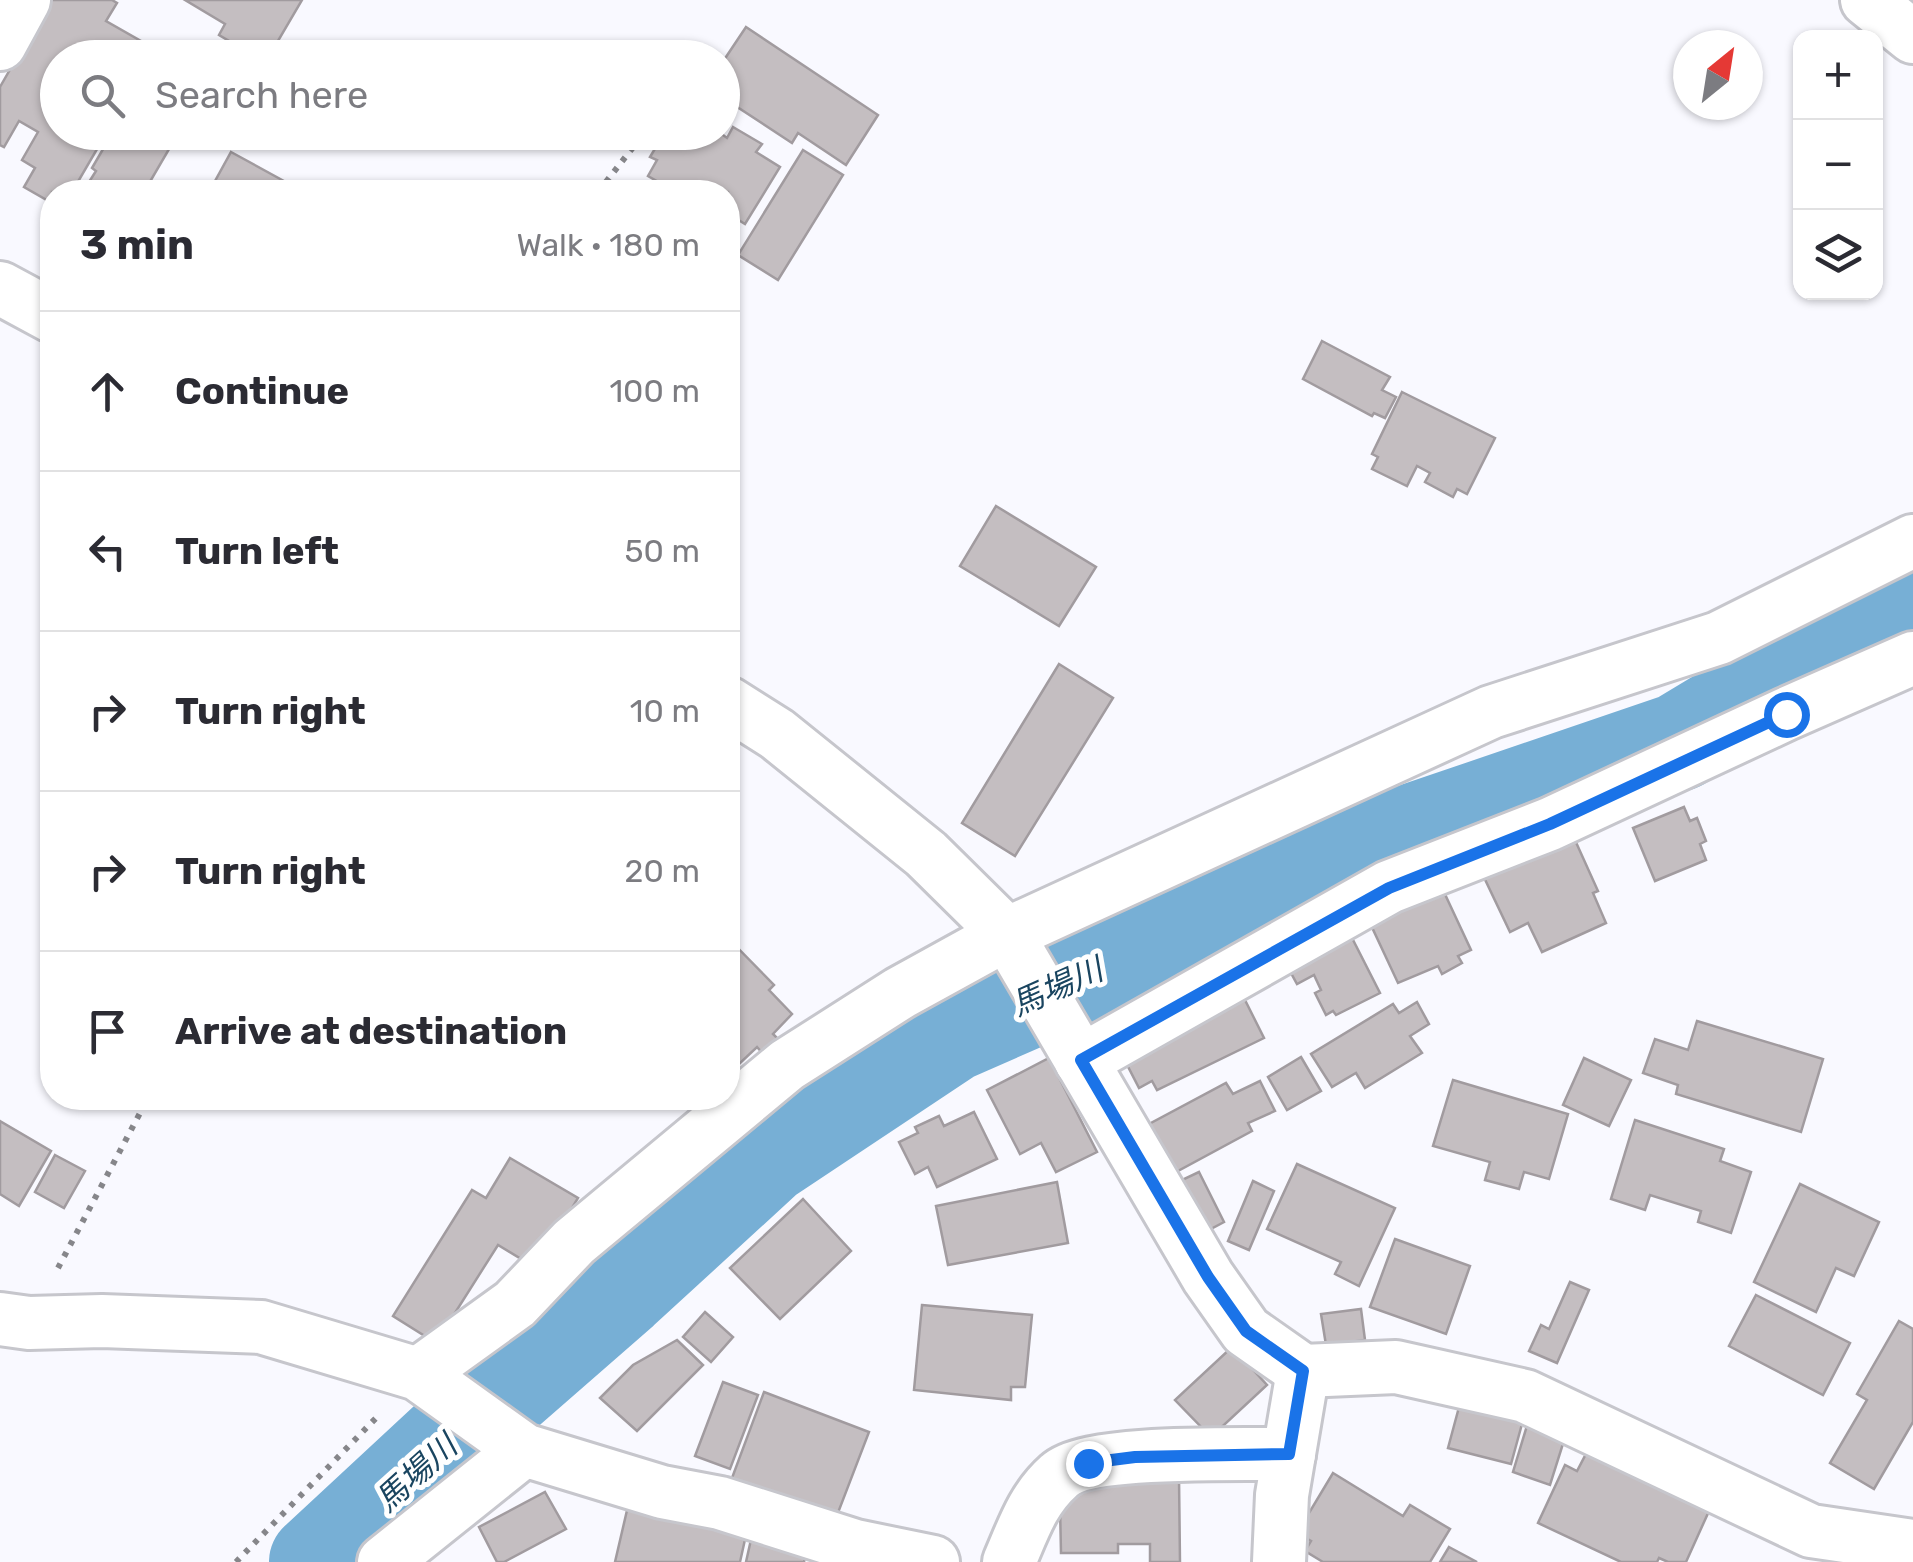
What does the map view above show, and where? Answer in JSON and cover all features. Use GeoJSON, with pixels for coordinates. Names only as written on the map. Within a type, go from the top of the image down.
{"type":"FeatureCollection","features":[{"type":"Feature","properties":{"kind":"street"},"geometry":{"type":"LineString","coordinates":[[0,44],[24,0]]}},
{"type":"Feature","properties":{"kind":"street"},"geometry":{"type":"LineString","coordinates":[[1867,0],[1913,37]]}},
{"type":"Feature","properties":{"kind":"street"},"geometry":{"type":"LineString","coordinates":[[0,288],[40,310]]}},
{"type":"Feature","properties":{"kind":"street"},"geometry":{"type":"LineString","coordinates":[[740,1103],[787,1064],[900,993],[1007,934],[1491,712],[1720,638],[1913,541]]}},
{"type":"Feature","properties":{"kind":"street"},"geometry":{"type":"LineString","coordinates":[[1081,1060],[1389,888],[1550,824],[1913,658]]}},
{"type":"Feature","properties":{"kind":"street"},"geometry":{"type":"LineString","coordinates":[[740,711],[777,734],[926,854],[1007,934],[1208,1277],[1246,1331],[1303,1371],[1396,1366],[1525,1396],[1811,1531],[1913,1546]]}},
{"type":"Feature","properties":{"kind":"street"},"geometry":{"type":"LineString","coordinates":[[428,1380],[515,1304],[574,1242],[732,1110]]}},
{"type":"Feature","properties":{"kind":"street"},"geometry":{"type":"LineString","coordinates":[[15,1321],[261,1326],[428,1380],[524,1450],[662,1492],[720,1503],[854,1546],[933,1562]]}},
{"type":"Feature","properties":{"kind":"street"},"geometry":{"type":"LineString","coordinates":[[1279,1562],[1282,1494],[1303,1371]]}},
{"type":"Feature","properties":{"kind":"street"},"geometry":{"type":"LineString","coordinates":[[384,1562],[524,1450]]}},
{"type":"Feature","properties":{"kind":"street"},"geometry":{"type":"LineString","coordinates":[[1009,1562],[1033,1505],[1062,1472],[1088,1463],[1135,1457],[1289,1454]]}},
{"type":"Feature","properties":{"kind":"path"},"geometry":{"type":"LineString","coordinates":[[607,180],[631,150]]}},
{"type":"Feature","properties":{"kind":"path"},"geometry":{"type":"LineString","coordinates":[[15,1321],[141,1110]]}},
{"type":"Feature","properties":{"kind":"path"},"geometry":{"type":"LineString","coordinates":[[236,1562],[428,1380]]}},
{"type":"Feature","properties":{"kind":"building"},"geometry":{"type":"Polygon","coordinates":[[[50,0],[112,0],[117,3],[106,21],[139,40],[40,40],[40,150],[96,150],[79,180],[40,180],[40,196],[24,187],[35,168],[22,160],[38,132],[19,121],[4,147],[0,145],[0,87],[50,0]]]}},
{"type":"Feature","properties":{"kind":"building"},"geometry":{"type":"Polygon","coordinates":[[[185,0],[302,0],[279,40],[227,40],[219,35],[225,24],[185,0]]]}},
{"type":"Feature","properties":{"kind":"building"},"geometry":{"type":"Polygon","coordinates":[[[746,27],[878,115],[846,165],[798,133],[792,143],[740,109],[737,40],[746,27]]]}},
{"type":"Feature","properties":{"kind":"building"},"geometry":{"type":"Polygon","coordinates":[[[740,131],[762,144],[756,152],[780,167],[745,224],[740,221],[740,180],[655,180],[648,176],[657,160],[650,157],[654,150],[740,150],[740,131]]]}},
{"type":"Feature","properties":{"kind":"building"},"geometry":{"type":"Polygon","coordinates":[[[102,150],[168,150],[151,180],[90,180],[96,171],[92,168],[102,150]]]}},
{"type":"Feature","properties":{"kind":"building"},"geometry":{"type":"Polygon","coordinates":[[[803,150],[843,175],[778,280],[740,256],[803,150]]]}},
{"type":"Feature","properties":{"kind":"building"},"geometry":{"type":"Polygon","coordinates":[[[231,152],[282,180],[216,180],[231,152]]]}},
{"type":"Feature","properties":{"kind":"building"},"geometry":{"type":"Polygon","coordinates":[[[1322,341],[1390,377],[1382,390],[1396,397],[1385,418],[1374,413],[1372,416],[1303,379],[1322,341]]]}},
{"type":"Feature","properties":{"kind":"building"},"geometry":{"type":"Polygon","coordinates":[[[1402,392],[1495,438],[1467,494],[1457,489],[1453,497],[1425,482],[1430,473],[1417,466],[1407,486],[1372,469],[1378,457],[1372,454],[1402,392]]]}},
{"type":"Feature","properties":{"kind":"building"},"geometry":{"type":"Polygon","coordinates":[[[996,506],[1096,567],[1059,626],[960,566],[996,506]]]}},
{"type":"Feature","properties":{"kind":"building"},"geometry":{"type":"Polygon","coordinates":[[[1059,664],[1113,698],[1015,856],[962,823],[1059,664]]]}},
{"type":"Feature","properties":{"kind":"building"},"geometry":{"type":"Polygon","coordinates":[[[1684,807],[1690,821],[1697,818],[1706,841],[1700,844],[1706,860],[1655,881],[1633,828],[1684,807]]]}},
{"type":"Feature","properties":{"kind":"building"},"geometry":{"type":"Polygon","coordinates":[[[1570,829],[1598,891],[1593,893],[1606,923],[1542,952],[1528,923],[1510,932],[1481,871],[1570,829]]]}},
{"type":"Feature","properties":{"kind":"building"},"geometry":{"type":"Polygon","coordinates":[[[1443,890],[1471,950],[1458,956],[1462,963],[1442,974],[1438,966],[1398,983],[1370,923],[1443,890]]]}},
{"type":"Feature","properties":{"kind":"building"},"geometry":{"type":"Polygon","coordinates":[[[1348,930],[1380,993],[1336,1015],[1333,1011],[1326,1015],[1315,993],[1321,990],[1314,975],[1297,984],[1285,962],[1348,930]]]}},
{"type":"Feature","properties":{"kind":"building"},"geometry":{"type":"Polygon","coordinates":[[[740,950],[774,985],[769,990],[792,1014],[773,1034],[779,1040],[764,1055],[757,1047],[740,1063],[740,950]]]}},
{"type":"Feature","properties":{"kind":"building"},"geometry":{"type":"Polygon","coordinates":[[[1241,992],[1264,1038],[1157,1090],[1152,1081],[1139,1088],[1120,1051],[1241,992]]]}},
{"type":"Feature","properties":{"kind":"building"},"geometry":{"type":"Polygon","coordinates":[[[1417,1002],[1429,1024],[1410,1036],[1422,1053],[1365,1088],[1356,1073],[1332,1087],[1311,1054],[1393,1004],[1399,1013],[1417,1002]]]}},
{"type":"Feature","properties":{"kind":"building"},"geometry":{"type":"Polygon","coordinates":[[[1697,1021],[1823,1059],[1801,1132],[1676,1094],[1678,1085],[1643,1073],[1655,1039],[1688,1050],[1697,1021]]]}},
{"type":"Feature","properties":{"kind":"building"},"geometry":{"type":"Polygon","coordinates":[[[1301,1057],[1321,1091],[1287,1110],[1268,1077],[1301,1057]]]}},
{"type":"Feature","properties":{"kind":"building"},"geometry":{"type":"Polygon","coordinates":[[[1049,1058],[1097,1152],[1056,1172],[1041,1143],[1020,1154],[987,1090],[1049,1058]]]}},
{"type":"Feature","properties":{"kind":"building"},"geometry":{"type":"Polygon","coordinates":[[[1584,1058],[1631,1080],[1609,1126],[1563,1105],[1584,1058]]]}},
{"type":"Feature","properties":{"kind":"building"},"geometry":{"type":"Polygon","coordinates":[[[1453,1080],[1568,1114],[1549,1179],[1524,1172],[1519,1189],[1485,1180],[1490,1162],[1433,1146],[1453,1080]]]}},
{"type":"Feature","properties":{"kind":"building"},"geometry":{"type":"Polygon","coordinates":[[[1260,1081],[1275,1111],[1248,1123],[1252,1131],[1163,1179],[1136,1131],[1226,1083],[1233,1094],[1260,1081]]]}},
{"type":"Feature","properties":{"kind":"building"},"geometry":{"type":"Polygon","coordinates":[[[974,1112],[997,1159],[937,1187],[928,1167],[915,1174],[899,1142],[918,1133],[915,1127],[939,1116],[944,1126],[974,1112]]]}},
{"type":"Feature","properties":{"kind":"building"},"geometry":{"type":"Polygon","coordinates":[[[1635,1120],[1724,1149],[1720,1161],[1751,1172],[1731,1233],[1698,1222],[1701,1211],[1650,1195],[1645,1210],[1611,1199],[1635,1120]]]}},
{"type":"Feature","properties":{"kind":"building"},"geometry":{"type":"Polygon","coordinates":[[[0,1121],[51,1151],[19,1206],[0,1194],[0,1121]]]}},
{"type":"Feature","properties":{"kind":"building"},"geometry":{"type":"Polygon","coordinates":[[[55,1155],[85,1171],[64,1208],[35,1192],[55,1155]]]}},
{"type":"Feature","properties":{"kind":"building"},"geometry":{"type":"Polygon","coordinates":[[[510,1158],[578,1198],[536,1268],[498,1245],[436,1343],[393,1316],[472,1190],[486,1198],[510,1158]]]}},
{"type":"Feature","properties":{"kind":"building"},"geometry":{"type":"Polygon","coordinates":[[[1297,1164],[1395,1208],[1359,1286],[1335,1274],[1341,1262],[1267,1229],[1297,1164]]]}},
{"type":"Feature","properties":{"kind":"building"},"geometry":{"type":"Polygon","coordinates":[[[1199,1172],[1224,1222],[1192,1239],[1167,1187],[1199,1172]]]}},
{"type":"Feature","properties":{"kind":"building"},"geometry":{"type":"Polygon","coordinates":[[[1253,1181],[1274,1191],[1249,1250],[1228,1241],[1253,1181]]]}},
{"type":"Feature","properties":{"kind":"building"},"geometry":{"type":"Polygon","coordinates":[[[1057,1182],[1068,1243],[948,1265],[936,1206],[1057,1182]]]}},
{"type":"Feature","properties":{"kind":"building"},"geometry":{"type":"Polygon","coordinates":[[[1800,1184],[1879,1222],[1854,1276],[1836,1268],[1816,1312],[1754,1282],[1800,1184]]]}},
{"type":"Feature","properties":{"kind":"building"},"geometry":{"type":"Polygon","coordinates":[[[803,1199],[851,1251],[780,1319],[730,1268],[803,1199]]]}},
{"type":"Feature","properties":{"kind":"building"},"geometry":{"type":"Polygon","coordinates":[[[1395,1239],[1470,1266],[1446,1334],[1370,1307],[1395,1239]]]}},
{"type":"Feature","properties":{"kind":"building"},"geometry":{"type":"Polygon","coordinates":[[[1570,1282],[1589,1290],[1557,1363],[1529,1351],[1541,1325],[1549,1329],[1570,1282]]]}},
{"type":"Feature","properties":{"kind":"building"},"geometry":{"type":"Polygon","coordinates":[[[1756,1295],[1850,1343],[1823,1395],[1729,1346],[1756,1295]]]}},
{"type":"Feature","properties":{"kind":"building"},"geometry":{"type":"Polygon","coordinates":[[[922,1305],[1032,1315],[1025,1387],[1011,1387],[1011,1400],[914,1390],[922,1305]]]}},
{"type":"Feature","properties":{"kind":"building"},"geometry":{"type":"Polygon","coordinates":[[[1361,1309],[1365,1340],[1326,1345],[1321,1314],[1361,1309]]]}},
{"type":"Feature","properties":{"kind":"building"},"geometry":{"type":"Polygon","coordinates":[[[705,1312],[733,1337],[711,1362],[683,1337],[705,1312]]]}},
{"type":"Feature","properties":{"kind":"building"},"geometry":{"type":"Polygon","coordinates":[[[1899,1321],[1913,1329],[1913,1422],[1874,1489],[1830,1463],[1867,1400],[1857,1394],[1899,1321]]]}},
{"type":"Feature","properties":{"kind":"building"},"geometry":{"type":"Polygon","coordinates":[[[677,1340],[703,1365],[637,1431],[600,1398],[633,1365],[677,1340]]]}},
{"type":"Feature","properties":{"kind":"building"},"geometry":{"type":"Polygon","coordinates":[[[1232,1347],[1267,1385],[1211,1437],[1175,1400],[1232,1347]]]}},
{"type":"Feature","properties":{"kind":"building"},"geometry":{"type":"Polygon","coordinates":[[[723,1382],[758,1395],[730,1469],[695,1456],[723,1382]]]}},
{"type":"Feature","properties":{"kind":"building"},"geometry":{"type":"Polygon","coordinates":[[[764,1392],[869,1432],[836,1518],[732,1478],[764,1392]]]}},
{"type":"Feature","properties":{"kind":"building"},"geometry":{"type":"Polygon","coordinates":[[[1462,1396],[1525,1413],[1511,1464],[1448,1448],[1462,1396]]]}},
{"type":"Feature","properties":{"kind":"building"},"geometry":{"type":"Polygon","coordinates":[[[1529,1419],[1567,1431],[1550,1485],[1513,1472],[1529,1419]]]}},
{"type":"Feature","properties":{"kind":"building"},"geometry":{"type":"Polygon","coordinates":[[[1587,1452],[1709,1511],[1686,1562],[1659,1558],[1657,1562],[1621,1562],[1538,1523],[1565,1465],[1577,1471],[1587,1452]]]}},
{"type":"Feature","properties":{"kind":"building"},"geometry":{"type":"Polygon","coordinates":[[[1333,1473],[1403,1516],[1410,1505],[1450,1529],[1430,1562],[1323,1562],[1305,1551],[1311,1541],[1297,1533],[1333,1473]]]}},
{"type":"Feature","properties":{"kind":"building"},"geometry":{"type":"Polygon","coordinates":[[[1179,1477],[1180,1562],[1150,1562],[1150,1544],[1118,1544],[1118,1553],[1061,1553],[1060,1506],[1073,1486],[1179,1477]]]}},
{"type":"Feature","properties":{"kind":"building"},"geometry":{"type":"Polygon","coordinates":[[[545,1492],[566,1529],[504,1562],[497,1562],[479,1527],[545,1492]]]}},
{"type":"Feature","properties":{"kind":"building"},"geometry":{"type":"Polygon","coordinates":[[[628,1506],[746,1535],[740,1562],[615,1562],[628,1506]]]}},
{"type":"Feature","properties":{"kind":"building"},"geometry":{"type":"Polygon","coordinates":[[[752,1535],[807,1547],[804,1562],[746,1562],[752,1535]]]}},
{"type":"Feature","properties":{"kind":"building"},"geometry":{"type":"Polygon","coordinates":[[[1449,1547],[1477,1562],[1440,1562],[1449,1547]]]}},
{"type":"Feature","properties":{"kind":"waterway","name":"馬場川"},"geometry":{"type":"LineString","coordinates":[[318,1562],[766,1156],[951,1033],[1400,837],[1679,742],[1913,601]]}},
{"type":"Feature","properties":{"kind":"route"},"geometry":{"type":"LineString","coordinates":[[1088,1463],[1135,1457],[1289,1454],[1303,1371],[1246,1331],[1208,1277],[1081,1060],[1389,888],[1550,824],[1786,714]]}}]}
